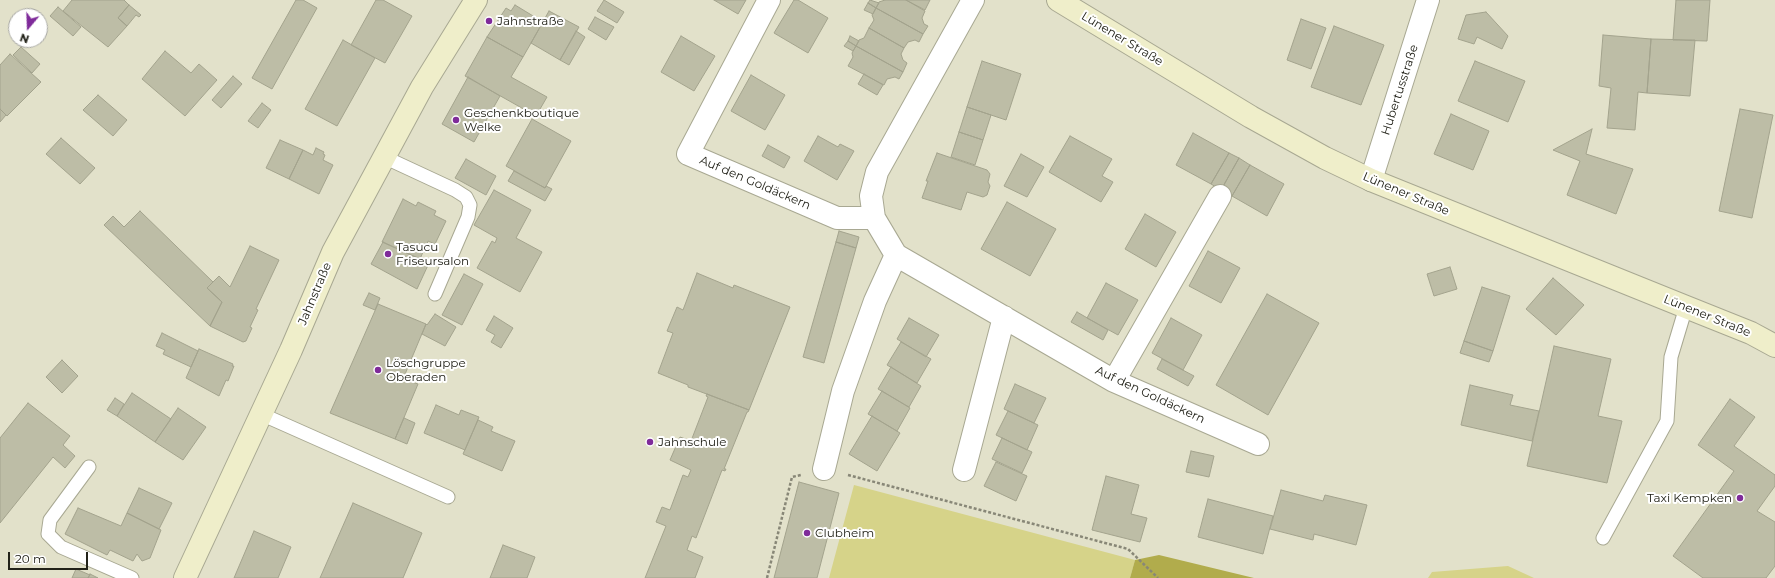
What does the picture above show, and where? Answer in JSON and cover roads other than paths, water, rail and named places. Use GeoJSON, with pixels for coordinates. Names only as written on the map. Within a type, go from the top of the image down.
{"type":"FeatureCollection","features":[{"type":"Feature","properties":{"kind":"main road","name":"Jahnstraße"},"geometry":{"type":"LineString","coordinates":[[185,578],[291,350],[333,252],[422,87],[476,0]]}},
{"type":"Feature","properties":{"kind":"main road","name":"Lünener Straße"},"geometry":{"type":"LineString","coordinates":[[1058,0],[1251,117],[1325,158],[1371,180],[1514,239],[1751,333],[1775,346]]}},
{"type":"Feature","properties":{"kind":"street","name":"Auf den Goldäckern"},"geometry":{"type":"LineString","coordinates":[[769,0],[688,154],[837,218],[874,218]]}},
{"type":"Feature","properties":{"kind":"street","name":"Auf den Goldäckern"},"geometry":{"type":"LineString","coordinates":[[973,0],[877,172],[871,196],[874,218],[896,255],[1114,381],[1258,444]]}},
{"type":"Feature","properties":{"kind":"street","name":"Hubertusstraße"},"geometry":{"type":"LineString","coordinates":[[1371,180],[1428,0]]}},
{"type":"Feature","properties":{"kind":"street"},"geometry":{"type":"LineString","coordinates":[[1114,381],[1220,196]]}},
{"type":"Feature","properties":{"kind":"street"},"geometry":{"type":"LineString","coordinates":[[824,468],[843,391],[876,301],[896,255]]}},
{"type":"Feature","properties":{"kind":"street"},"geometry":{"type":"LineString","coordinates":[[964,470],[1004,317]]}},
{"type":"Feature","properties":{"kind":"lane"},"geometry":{"type":"LineString","coordinates":[[384,157],[455,190],[466,197],[470,206],[468,217],[435,294]]}},
{"type":"Feature","properties":{"kind":"lane"},"geometry":{"type":"LineString","coordinates":[[1604,538],[1667,421],[1671,357],[1686,307]]}},
{"type":"Feature","properties":{"kind":"lane"},"geometry":{"type":"LineString","coordinates":[[260,414],[448,497]]}},
{"type":"Feature","properties":{"kind":"lane"},"geometry":{"type":"LineString","coordinates":[[89,467],[50,520],[48,534],[61,547],[132,578]]}},
{"type":"Feature","properties":{"kind":"place","name":"Jahnstraße"},"geometry":{"type":"Point","coordinates":[489,21]}},
{"type":"Feature","properties":{"kind":"place","name":"Geschenkboutique Welke"},"geometry":{"type":"Point","coordinates":[456,120]}},
{"type":"Feature","properties":{"kind":"place","name":"Tasucu Friseursalon"},"geometry":{"type":"Point","coordinates":[388,254]}},
{"type":"Feature","properties":{"kind":"place","name":"Löschgruppe Oberaden"},"geometry":{"type":"Point","coordinates":[378,370]}},
{"type":"Feature","properties":{"kind":"place","name":"Jahnschule"},"geometry":{"type":"Point","coordinates":[650,442]}},
{"type":"Feature","properties":{"kind":"place","name":"Taxi Kempken"},"geometry":{"type":"Point","coordinates":[1740,498]}},
{"type":"Feature","properties":{"kind":"place","name":"Clubheim"},"geometry":{"type":"Point","coordinates":[807,533]}}]}
